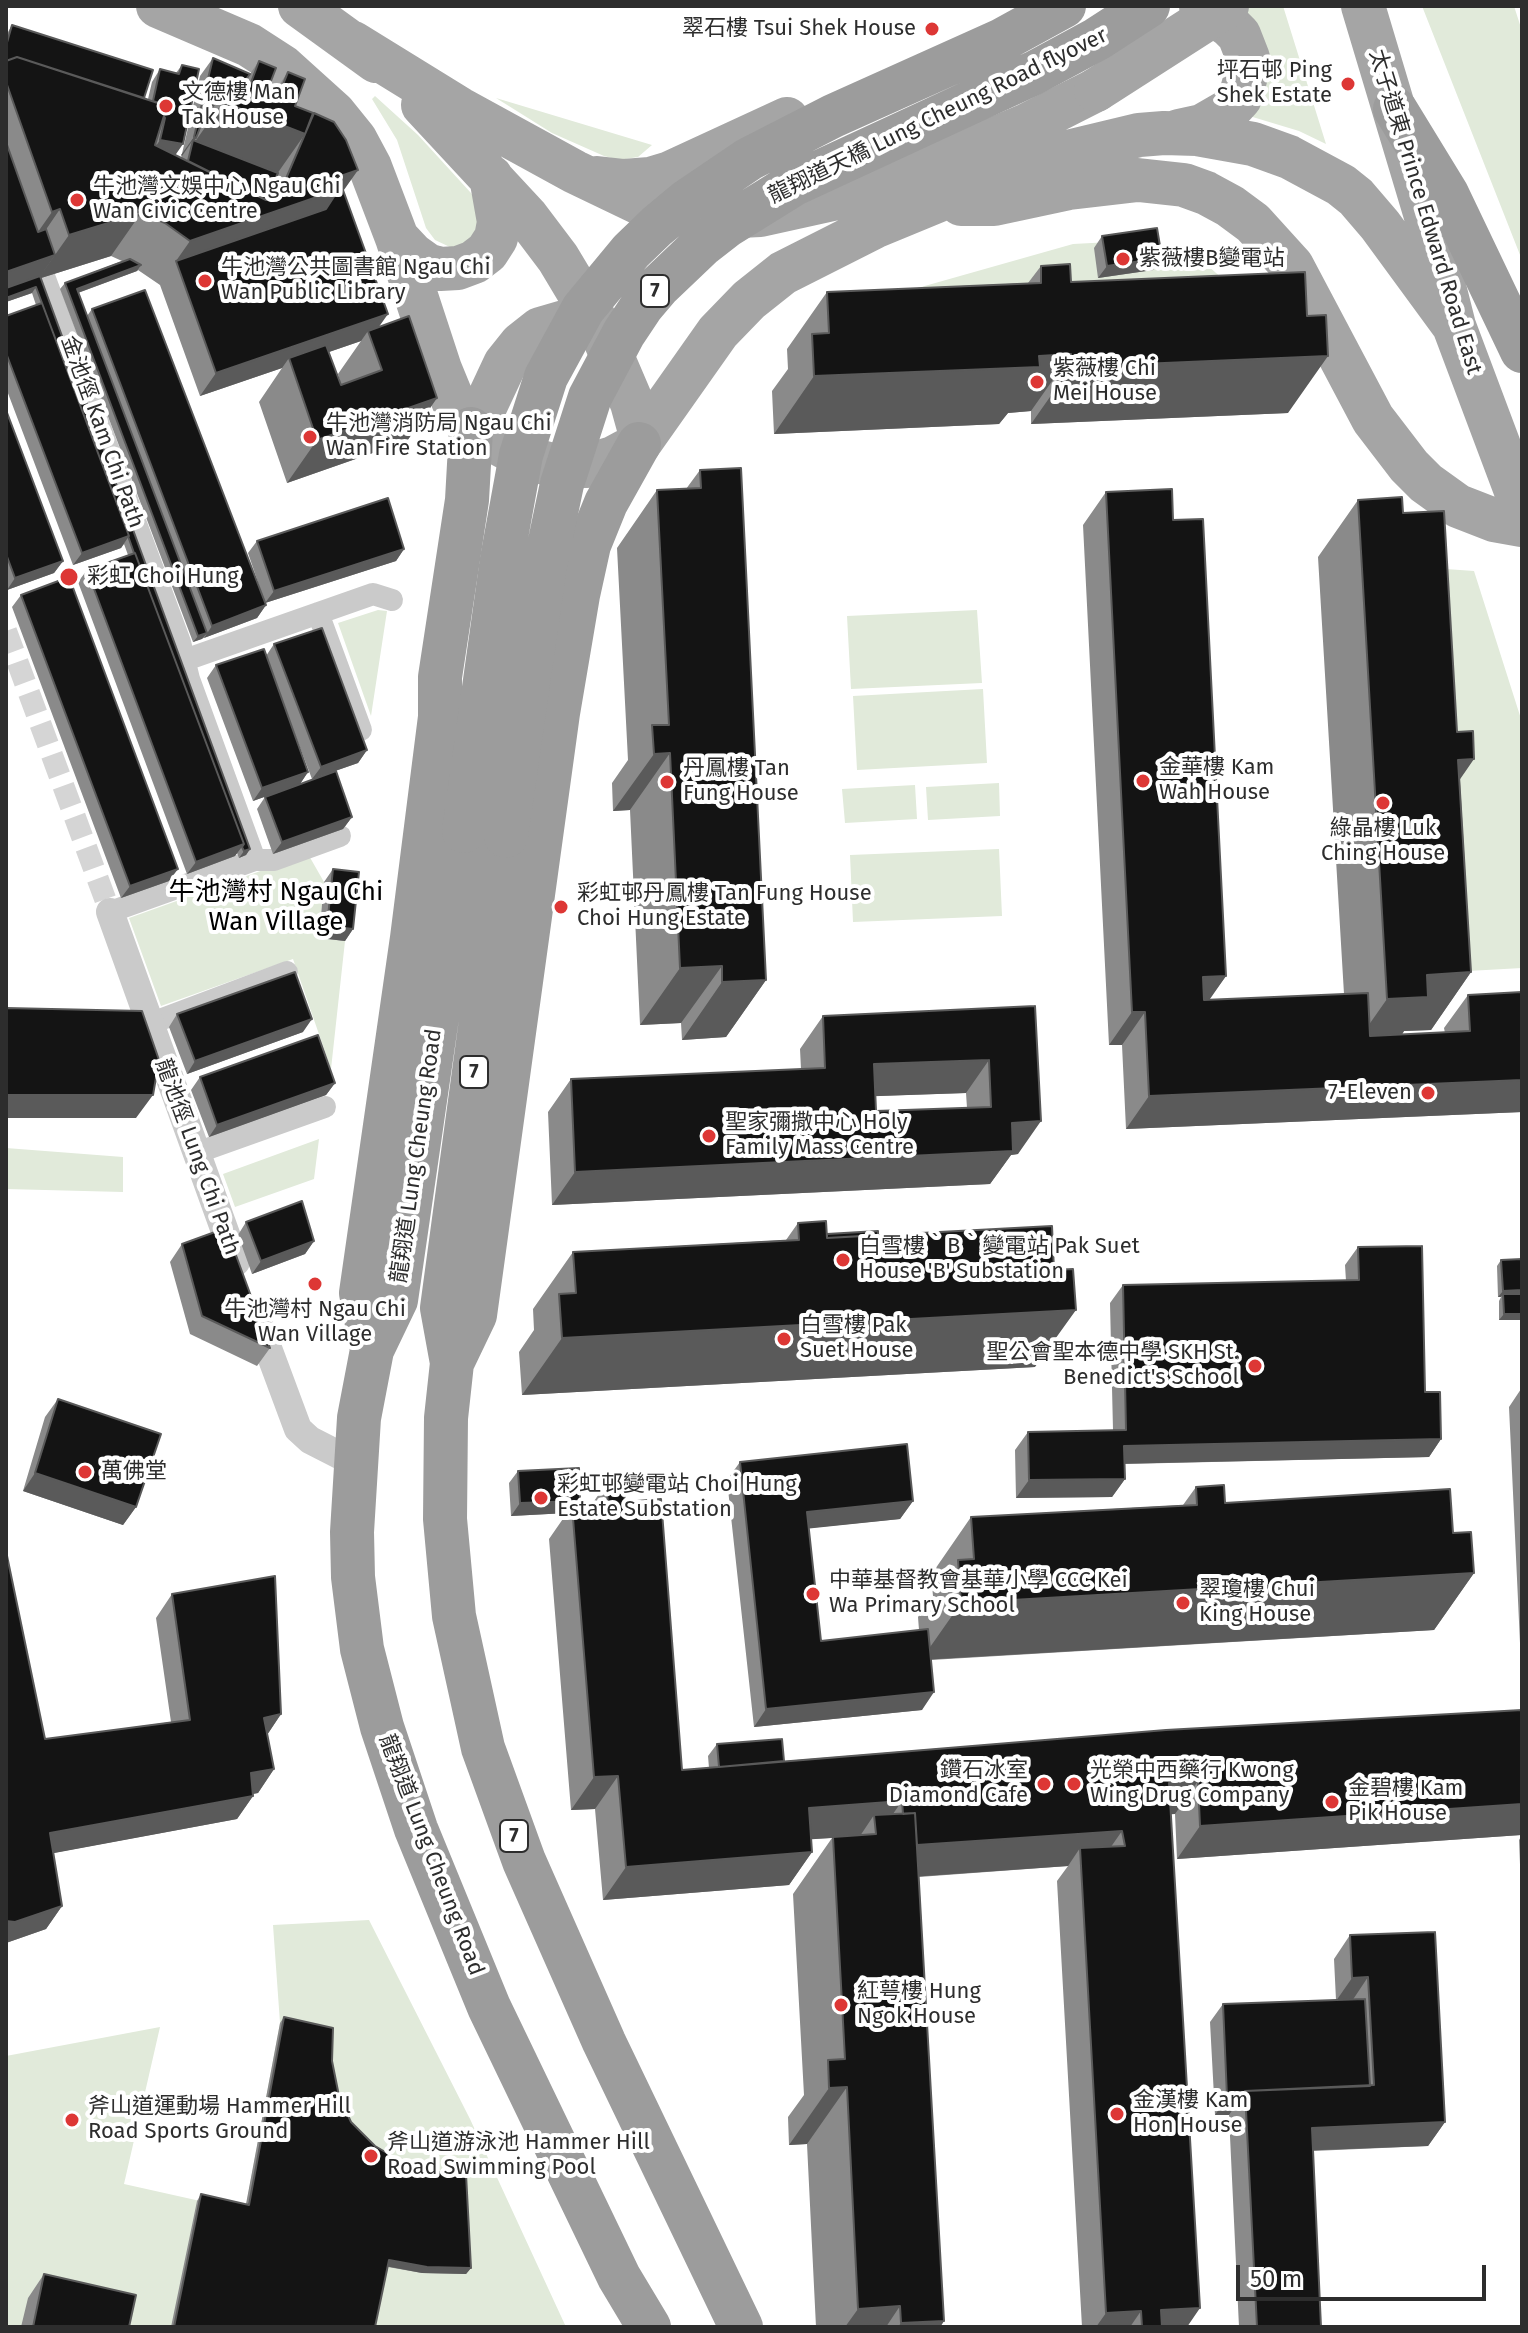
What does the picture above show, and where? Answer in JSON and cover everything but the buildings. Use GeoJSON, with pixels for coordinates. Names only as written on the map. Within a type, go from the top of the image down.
{"type":"FeatureCollection","features":[{"type":"Feature","properties":{"kind":"highway","name":"龍翔道天橋 Lung Cheung Road flyover"},"geometry":{"type":"LineString","coordinates":[[485,834],[502,559],[521,455],[546,377],[583,309],[631,251],[657,226],[687,201],[749,159],[833,116],[1002,40],[1064,6]]}},
{"type":"Feature","properties":{"kind":"highway","name":"龍翔道天橋 Lung Cheung Road flyover"},"geometry":{"type":"LineString","coordinates":[[485,834],[562,484],[590,397],[642,306],[701,246],[782,191],[1034,73],[1097,39],[1148,6]]}},
{"type":"Feature","properties":{"kind":"highway"},"geometry":{"type":"LineString","coordinates":[[1395,109],[1447,194],[1522,351]]}},
{"type":"Feature","properties":{"kind":"highway"},"geometry":{"type":"LineString","coordinates":[[372,1350],[361,1293],[412,938],[440,717],[440,677],[467,500],[471,429]]}},
{"type":"Feature","properties":{"kind":"highway"},"geometry":{"type":"LineString","coordinates":[[452,1363],[475,1315],[477,1304],[558,713],[580,583],[589,545],[606,503],[641,441]]}},
{"type":"Feature","properties":{"kind":"highway","name":"龍翔道 Lung Cheung Road"},"geometry":{"type":"LineString","coordinates":[[485,834],[396,1300],[372,1350],[359,1418],[353,1577],[362,1649],[382,1727],[416,1829],[489,2007],[619,2277],[649,2327]]}},
{"type":"Feature","properties":{"kind":"highway","name":"龍翔道 Lung Cheung Road"},"geometry":{"type":"LineString","coordinates":[[485,834],[442,1308],[452,1363],[446,1418],[446,1553],[460,1648],[483,1748],[524,1861],[658,2159],[741,2327]]}},
{"type":"Feature","properties":{"kind":"highway"},"geometry":{"type":"LineString","coordinates":[[619,2277],[632,2327]]}},
{"type":"Feature","properties":{"kind":"main road"},"geometry":{"type":"LineString","coordinates":[[158,6],[249,45],[283,67],[334,113],[355,139],[370,167],[397,238],[445,385],[456,408],[471,429],[526,458],[556,466],[587,466],[613,458],[641,441],[718,332],[749,300],[783,273],[822,252],[1039,159],[1106,141],[1187,130],[1216,120],[1234,105],[1245,84],[1248,58],[1245,46],[1230,26],[1201,6]]}},
{"type":"Feature","properties":{"kind":"main road"},"geometry":{"type":"LineString","coordinates":[[215,6],[249,45]]}},
{"type":"Feature","properties":{"kind":"main road"},"geometry":{"type":"LineString","coordinates":[[300,6],[353,43],[460,109],[575,172],[628,199],[672,214],[699,218],[760,215],[822,203],[893,182],[1025,126],[1127,72],[1227,6]]}},
{"type":"Feature","properties":{"kind":"main road"},"geometry":{"type":"LineString","coordinates":[[575,172],[624,181],[650,179],[670,173],[840,97],[1027,6]]}},
{"type":"Feature","properties":{"kind":"main road","name":"太子道東 Prince Edward Road East"},"geometry":{"type":"LineString","coordinates":[[1363,6],[1395,109],[1454,326],[1522,507]]}},
{"type":"Feature","properties":{"kind":"main road"},"geometry":{"type":"LineString","coordinates":[[353,43],[420,102],[491,177],[558,258],[600,328],[632,403],[641,441]]}},
{"type":"Feature","properties":{"kind":"main road"},"geometry":{"type":"LineString","coordinates":[[1164,133],[1219,137],[1253,144],[1289,157],[1341,185],[1380,225],[1454,326]]}},
{"type":"Feature","properties":{"kind":"main road"},"geometry":{"type":"LineString","coordinates":[[397,238],[427,265],[440,269],[458,268],[474,262],[487,252],[496,238],[499,222],[491,177]]}},
{"type":"Feature","properties":{"kind":"main road"},"geometry":{"type":"LineString","coordinates":[[931,205],[994,204],[1116,181],[1164,182],[1206,193],[1253,223],[1292,266],[1373,419],[1409,466],[1426,483],[1458,506],[1494,520],[1522,525]]}},
{"type":"Feature","properties":{"kind":"main road"},"geometry":{"type":"LineString","coordinates":[[471,429],[505,364],[521,344],[540,329],[564,322],[600,328]]}},
{"type":"Feature","properties":{"kind":"street","name":"金池徑 Kam Chi Path"},"geometry":{"type":"LineString","coordinates":[[44,276],[255,860]]}},
{"type":"Feature","properties":{"kind":"street"},"geometry":{"type":"LineString","coordinates":[[185,660],[373,594],[392,600]]}},
{"type":"Feature","properties":{"kind":"street"},"geometry":{"type":"LineString","coordinates":[[318,613],[361,730]]}},
{"type":"Feature","properties":{"kind":"street"},"geometry":{"type":"LineString","coordinates":[[110,912],[255,860],[274,860],[340,836]]}},
{"type":"Feature","properties":{"kind":"street","name":"龍池徑 Lung Chi Path"},"geometry":{"type":"LineString","coordinates":[[110,912],[298,1429],[310,1440],[355,1463]]}},
{"type":"Feature","properties":{"kind":"street"},"geometry":{"type":"LineString","coordinates":[[149,1024],[287,972]]}},
{"type":"Feature","properties":{"kind":"street"},"geometry":{"type":"LineString","coordinates":[[196,1153],[325,1107]]}},
{"type":"Feature","properties":{"kind":"green space"},"geometry":{"type":"Polygon","coordinates":[[[1226,6],[1283,6],[1326,144],[1299,131],[1246,115],[1226,6]]]}},
{"type":"Feature","properties":{"kind":"green space"},"geometry":{"type":"Polygon","coordinates":[[[1422,6],[1514,6],[1522,31],[1522,260],[1422,6]]]}},
{"type":"Feature","properties":{"kind":"green space"},"geometry":{"type":"Polygon","coordinates":[[[375,96],[418,135],[471,193],[480,209],[474,239],[452,248],[435,240],[426,228],[397,140],[372,99],[375,96]]]}},
{"type":"Feature","properties":{"kind":"green space"},"geometry":{"type":"Polygon","coordinates":[[[496,98],[652,145],[638,157],[619,160],[604,156],[552,133],[496,98]]]}},
{"type":"Feature","properties":{"kind":"green space"},"geometry":{"type":"Polygon","coordinates":[[[1149,240],[1206,264],[1225,281],[847,308],[1073,244],[1149,240]]]}},
{"type":"Feature","properties":{"kind":"green space"},"geometry":{"type":"Polygon","coordinates":[[[1432,568],[1474,571],[1522,722],[1522,968],[1468,971],[1432,568]]]}},
{"type":"Feature","properties":{"kind":"green space"},"geometry":{"type":"Polygon","coordinates":[[[378,610],[387,611],[371,716],[338,623],[378,610]]]}},
{"type":"Feature","properties":{"kind":"green space"},"geometry":{"type":"Polygon","coordinates":[[[977,610],[982,683],[851,689],[847,616],[977,610]]]}},
{"type":"Feature","properties":{"kind":"green space"},"geometry":{"type":"Polygon","coordinates":[[[983,689],[987,763],[857,770],[853,696],[983,689]]]}},
{"type":"Feature","properties":{"kind":"green space"},"geometry":{"type":"Polygon","coordinates":[[[999,783],[1000,816],[928,820],[926,787],[999,783]]]}},
{"type":"Feature","properties":{"kind":"green space"},"geometry":{"type":"Polygon","coordinates":[[[915,785],[917,819],[845,823],[842,789],[915,785]]]}},
{"type":"Feature","properties":{"kind":"green space"},"geometry":{"type":"Polygon","coordinates":[[[999,849],[1002,916],[853,922],[850,855],[999,849]]]}},
{"type":"Feature","properties":{"kind":"green space"},"geometry":{"type":"Polygon","coordinates":[[[308,854],[324,882],[319,938],[345,941],[331,1069],[293,959],[161,1006],[129,918],[308,854]]]}},
{"type":"Feature","properties":{"kind":"green space"},"geometry":{"type":"Polygon","coordinates":[[[319,1139],[314,1179],[235,1207],[223,1174],[319,1139]]]}},
{"type":"Feature","properties":{"kind":"green space"},"geometry":{"type":"Polygon","coordinates":[[[6,1148],[123,1157],[123,1192],[6,1189],[6,1148]]]}},
{"type":"Feature","properties":{"kind":"green space","name":"斧山道游泳池 Hammer Hill Road Swimming Pool"},"geometry":{"type":"Polygon","coordinates":[[[369,1920],[470,2119],[566,2327],[6,2327],[6,2056],[160,2027],[124,2184],[245,2211],[280,2023],[273,1925],[369,1920]]]}},
{"type":"Feature","properties":{"kind":"tunnel"},"geometry":{"type":"LineString","coordinates":[[6,631],[110,912]]}},
{"type":"Feature","properties":{"kind":"place","name":"翠石樓 Tsui Shek House"},"geometry":{"type":"Point","coordinates":[932,29]}},
{"type":"Feature","properties":{"kind":"place","name":"坪石邨 Ping Shek Estate"},"geometry":{"type":"Point","coordinates":[1348,84]}},
{"type":"Feature","properties":{"kind":"place","name":"文德樓 Man Tak House"},"geometry":{"type":"Point","coordinates":[166,106]}},
{"type":"Feature","properties":{"kind":"place","name":"牛池灣文娛中心 Ngau Chi Wan Civic Centre"},"geometry":{"type":"Point","coordinates":[77,200]}},
{"type":"Feature","properties":{"kind":"place","name":"紫薇樓B變電站"},"geometry":{"type":"Point","coordinates":[1123,259]}},
{"type":"Feature","properties":{"kind":"place","name":"牛池灣公共圖書館 Ngau Chi Wan Public Library"},"geometry":{"type":"Point","coordinates":[205,281]}},
{"type":"Feature","properties":{"kind":"place","name":"紫薇樓 Chi Mei House"},"geometry":{"type":"Point","coordinates":[1037,382]}},
{"type":"Feature","properties":{"kind":"place","name":"牛池灣消防局 Ngau Chi Wan Fire Station"},"geometry":{"type":"Point","coordinates":[310,437]}},
{"type":"Feature","properties":{"kind":"place","name":"彩虹 Choi Hung"},"geometry":{"type":"Point","coordinates":[69,577]}},
{"type":"Feature","properties":{"kind":"place","name":"金華樓 Kam Wah House"},"geometry":{"type":"Point","coordinates":[1143,781]}},
{"type":"Feature","properties":{"kind":"place","name":"丹鳳樓 Tan Fung House"},"geometry":{"type":"Point","coordinates":[667,782]}},
{"type":"Feature","properties":{"kind":"place","name":"綠晶樓 Luk Ching House"},"geometry":{"type":"Point","coordinates":[1383,803]}},
{"type":"Feature","properties":{"kind":"place","name":"彩虹邨丹鳳樓 Tan Fung House Choi Hung Estate"},"geometry":{"type":"Point","coordinates":[561,907]}},
{"type":"Feature","properties":{"kind":"place","name":"7-Eleven"},"geometry":{"type":"Point","coordinates":[1428,1093]}},
{"type":"Feature","properties":{"kind":"place","name":"聖家彌撒中心 Holy Family Mass Centre"},"geometry":{"type":"Point","coordinates":[709,1136]}},
{"type":"Feature","properties":{"kind":"place","name":"白雪樓‵B‵變電站 Pak Suet House 'B' Substation"},"geometry":{"type":"Point","coordinates":[843,1260]}},
{"type":"Feature","properties":{"kind":"place","name":"牛池灣村 Ngau Chi Wan Village"},"geometry":{"type":"Point","coordinates":[315,1284]}},
{"type":"Feature","properties":{"kind":"place","name":"白雪樓 Pak Suet House"},"geometry":{"type":"Point","coordinates":[784,1339]}},
{"type":"Feature","properties":{"kind":"place","name":"聖公會聖本德中學 SKH St. Benedict's School"},"geometry":{"type":"Point","coordinates":[1255,1366]}},
{"type":"Feature","properties":{"kind":"place","name":"萬佛堂"},"geometry":{"type":"Point","coordinates":[85,1472]}},
{"type":"Feature","properties":{"kind":"place","name":"彩虹邨變電站 Choi Hung Estate Substation"},"geometry":{"type":"Point","coordinates":[541,1498]}},
{"type":"Feature","properties":{"kind":"place","name":"中華基督教會基華小學 CCC Kei Wa Primary School"},"geometry":{"type":"Point","coordinates":[813,1594]}},
{"type":"Feature","properties":{"kind":"place","name":"翠瓊樓 Chui King House"},"geometry":{"type":"Point","coordinates":[1183,1603]}},
{"type":"Feature","properties":{"kind":"place","name":"鑽石冰室 Diamond Cafe"},"geometry":{"type":"Point","coordinates":[1044,1784]}},
{"type":"Feature","properties":{"kind":"place","name":"光榮中西藥行 Kwong Wing Drug Company"},"geometry":{"type":"Point","coordinates":[1074,1784]}},
{"type":"Feature","properties":{"kind":"place","name":"金碧樓 Kam Pik House"},"geometry":{"type":"Point","coordinates":[1332,1802]}},
{"type":"Feature","properties":{"kind":"place","name":"紅萼樓 Hung Ngok House"},"geometry":{"type":"Point","coordinates":[841,2005]}},
{"type":"Feature","properties":{"kind":"place","name":"金漢樓 Kam Hon House"},"geometry":{"type":"Point","coordinates":[1117,2114]}},
{"type":"Feature","properties":{"kind":"place","name":"斧山道運動場 Hammer Hill Road Sports Ground"},"geometry":{"type":"Point","coordinates":[72,2120]}},
{"type":"Feature","properties":{"kind":"place","name":"斧山道游泳池 Hammer Hill Road Swimming Pool"},"geometry":{"type":"Point","coordinates":[371,2156]}},
{"type":"Feature","properties":{"kind":"district","name":"牛池灣村 Ngau Chi Wan Village"},"geometry":{"type":"Point","coordinates":[276,908]}}]}
